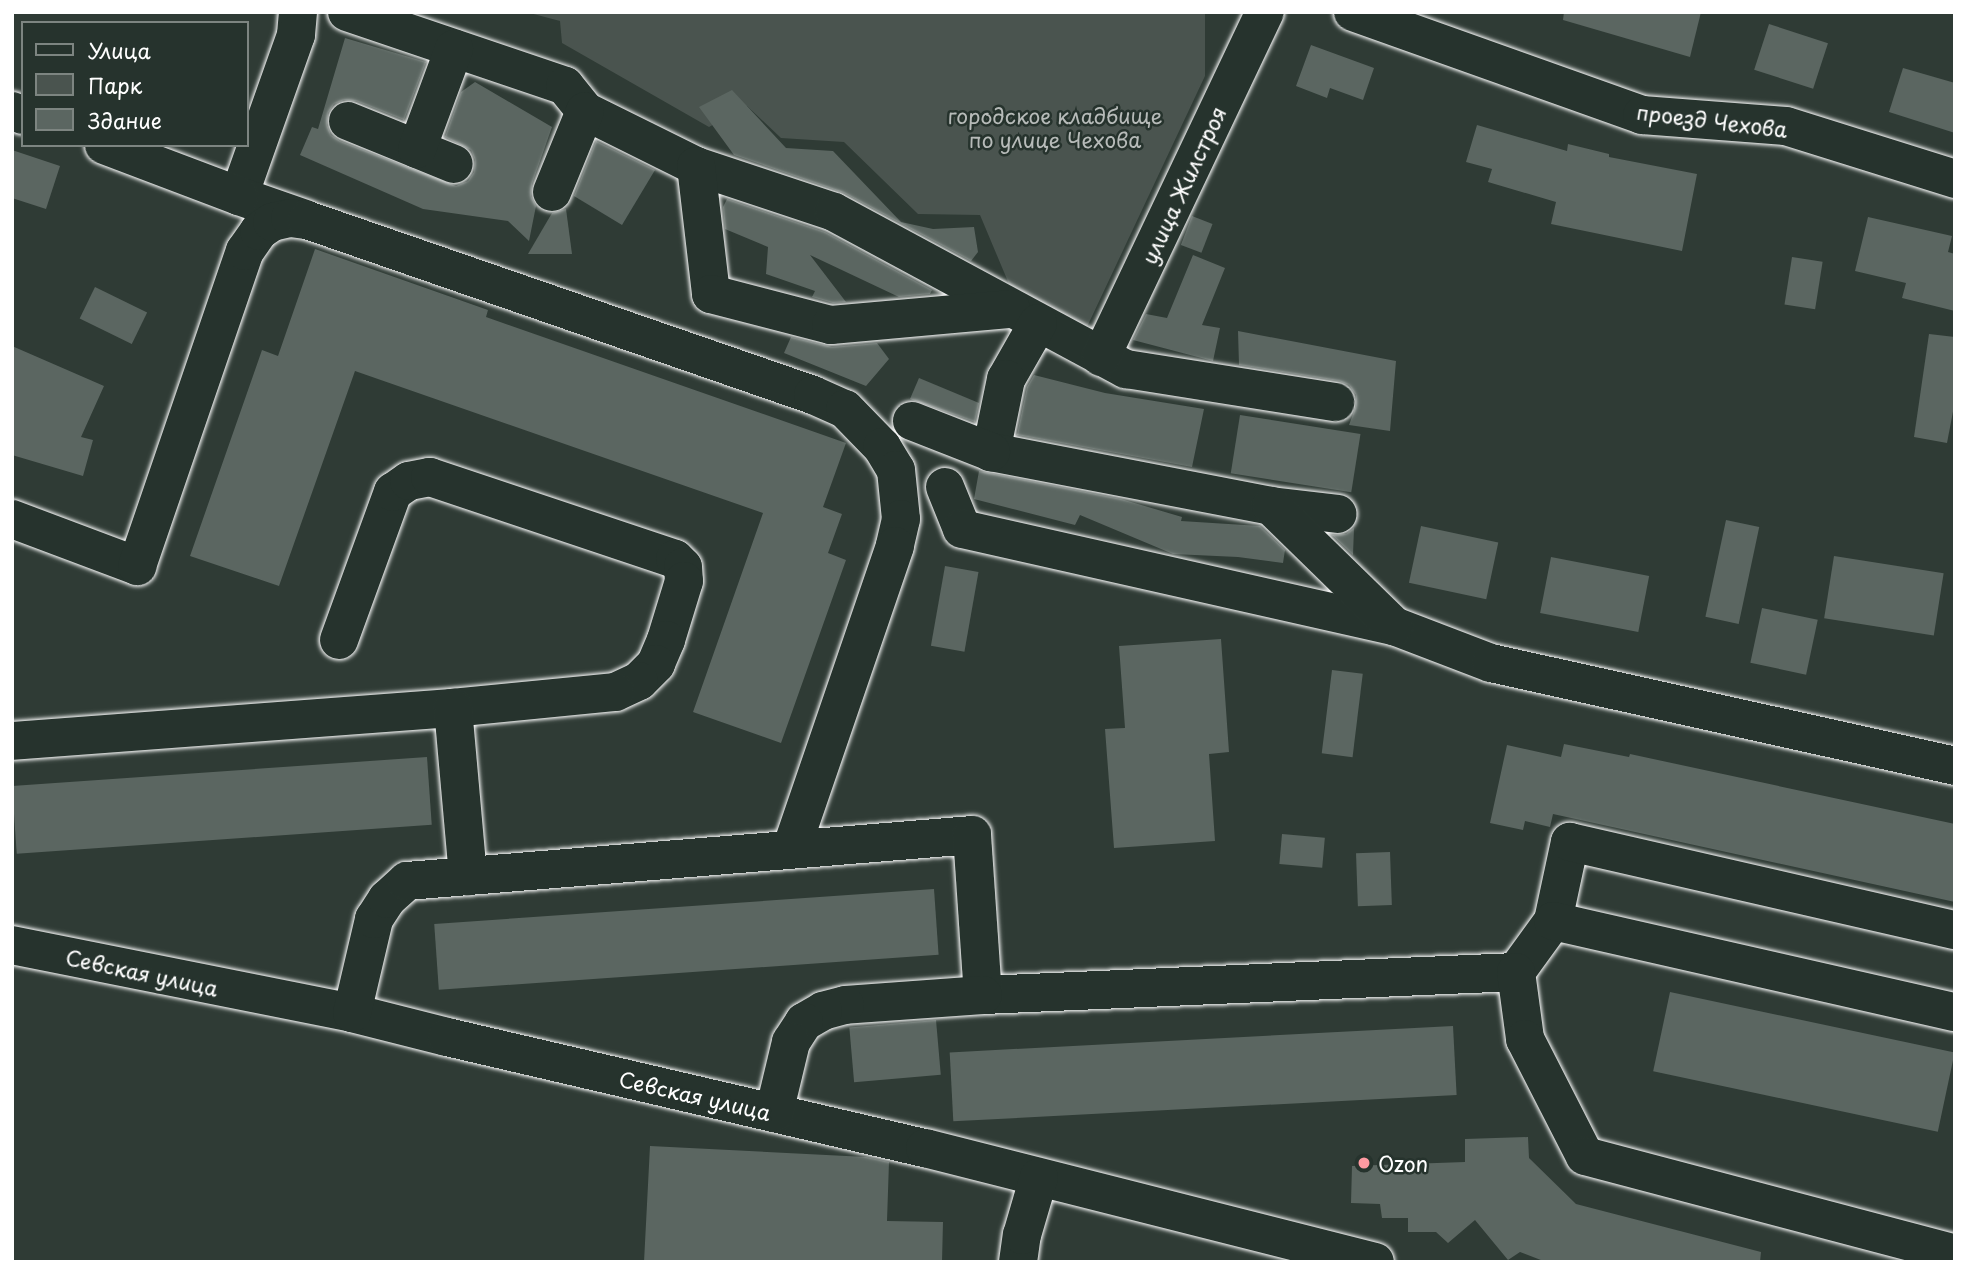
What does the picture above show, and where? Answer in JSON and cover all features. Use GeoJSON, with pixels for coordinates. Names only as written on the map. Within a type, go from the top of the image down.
{"type":"FeatureCollection","features":[{"type":"Feature","properties":{"kind":"street"},"geometry":{"type":"LineString","coordinates":[[239,196],[296,35],[298,12]]}},
{"type":"Feature","properties":{"kind":"street"},"geometry":{"type":"LineString","coordinates":[[347,12],[565,86],[585,111],[696,166],[834,212],[1126,369],[1335,402]]}},
{"type":"Feature","properties":{"kind":"street","name":"улица Жилстроя"},"geometry":{"type":"LineString","coordinates":[[1101,357],[1265,12]]}},
{"type":"Feature","properties":{"kind":"street","name":"проезд Чехова"},"geometry":{"type":"LineString","coordinates":[[1353,12],[1642,115],[1786,126],[1955,179]]}},
{"type":"Feature","properties":{"kind":"street"},"geometry":{"type":"LineString","coordinates":[[417,149],[454,49]]}},
{"type":"Feature","properties":{"kind":"street"},"geometry":{"type":"LineString","coordinates":[[552,192],[585,111]]}},
{"type":"Feature","properties":{"kind":"street"},"geometry":{"type":"LineString","coordinates":[[348,121],[454,164]]}},
{"type":"Feature","properties":{"kind":"street"},"geometry":{"type":"LineString","coordinates":[[109,147],[307,220],[813,394],[845,409],[882,447],[896,470],[901,491],[901,519],[895,546],[791,849]]}},
{"type":"Feature","properties":{"kind":"street"},"geometry":{"type":"LineString","coordinates":[[696,166],[711,294],[831,325],[1025,316]]}},
{"type":"Feature","properties":{"kind":"street"},"geometry":{"type":"LineString","coordinates":[[12,519],[137,566],[245,251],[259,231],[272,222],[290,218],[307,220]]}},
{"type":"Feature","properties":{"kind":"street"},"geometry":{"type":"LineString","coordinates":[[992,452],[1006,379],[1025,316]]}},
{"type":"Feature","properties":{"kind":"street"},"geometry":{"type":"LineString","coordinates":[[912,421],[992,452],[1271,506],[1338,514]]}},
{"type":"Feature","properties":{"kind":"street"},"geometry":{"type":"LineString","coordinates":[[12,740],[453,708],[615,692],[639,681],[656,664],[684,581],[683,567],[675,559],[430,477],[409,481],[393,492],[339,639]]}},
{"type":"Feature","properties":{"kind":"street"},"geometry":{"type":"LineString","coordinates":[[945,487],[962,530],[1394,626],[1490,663],[1955,766]]}},
{"type":"Feature","properties":{"kind":"street"},"geometry":{"type":"LineString","coordinates":[[1271,506],[1394,626]]}},
{"type":"Feature","properties":{"kind":"street"},"geometry":{"type":"LineString","coordinates":[[453,708],[468,876]]}},
{"type":"Feature","properties":{"kind":"street"},"geometry":{"type":"LineString","coordinates":[[352,1013],[374,919],[387,899],[407,881],[972,835],[983,995]]}},
{"type":"Feature","properties":{"kind":"street"},"geometry":{"type":"LineString","coordinates":[[1955,930],[1570,842],[1553,921],[1516,972],[1525,1039],[1585,1156],[1955,1254]]}},
{"type":"Feature","properties":{"kind":"street"},"geometry":{"type":"LineString","coordinates":[[1553,921],[1955,1012]]}},
{"type":"Feature","properties":{"kind":"street","name":"Севская улица"},"geometry":{"type":"LineString","coordinates":[[12,945],[352,1013],[1039,1177],[1375,1262]]}},
{"type":"Feature","properties":{"kind":"street"},"geometry":{"type":"LineString","coordinates":[[775,1113],[791,1042],[804,1022],[824,1011],[845,1005],[983,995],[1516,972]]}},
{"type":"Feature","properties":{"kind":"street"},"geometry":{"type":"LineString","coordinates":[[1018,1262],[1022,1235],[1039,1177]]}},
{"type":"Feature","properties":{"kind":"green space","name":"городское кладбище по улице Чехова"},"geometry":{"type":"Polygon","coordinates":[[[526,12],[1205,12],[1205,76],[1086,329],[1009,284],[980,215],[918,214],[844,142],[781,138],[747,106],[709,127],[562,43],[560,21],[526,12]]]}},
{"type":"Feature","properties":{"kind":"building"},"geometry":{"type":"Polygon","coordinates":[[[1564,12],[1701,12],[1690,57],[1563,20],[1564,12]]]}},
{"type":"Feature","properties":{"kind":"building"},"geometry":{"type":"Polygon","coordinates":[[[1769,24],[1828,43],[1813,89],[1754,70],[1769,24]]]}},
{"type":"Feature","properties":{"kind":"building"},"geometry":{"type":"Polygon","coordinates":[[[345,38],[426,62],[404,120],[356,101],[344,100],[334,104],[328,113],[327,125],[331,135],[340,141],[456,186],[468,181],[474,172],[475,160],[471,150],[445,137],[461,92],[475,82],[552,127],[532,184],[531,196],[536,206],[529,241],[508,221],[423,209],[300,155],[312,127],[318,129],[345,38]]]}},
{"type":"Feature","properties":{"kind":"building"},"geometry":{"type":"Polygon","coordinates":[[[1311,45],[1374,68],[1363,100],[1330,88],[1327,98],[1296,86],[1311,45]]]}},
{"type":"Feature","properties":{"kind":"building"},"geometry":{"type":"Polygon","coordinates":[[[1903,68],[1955,83],[1955,133],[1889,112],[1903,68]]]}},
{"type":"Feature","properties":{"kind":"building"},"geometry":{"type":"Polygon","coordinates":[[[732,90],[786,148],[833,151],[901,222],[933,229],[974,227],[978,252],[971,261],[844,193],[734,155],[699,107],[732,90]]]}},
{"type":"Feature","properties":{"kind":"building"},"geometry":{"type":"Polygon","coordinates":[[[1477,125],[1567,151],[1568,144],[1609,154],[1609,157],[1697,174],[1682,251],[1551,224],[1556,202],[1488,182],[1492,169],[1466,162],[1477,125]]]}},
{"type":"Feature","properties":{"kind":"building"},"geometry":{"type":"Polygon","coordinates":[[[596,141],[655,170],[622,225],[574,196],[596,141]]]}},
{"type":"Feature","properties":{"kind":"building"},"geometry":{"type":"Polygon","coordinates":[[[12,150],[60,166],[46,209],[12,198],[12,150]]]}},
{"type":"Feature","properties":{"kind":"building"},"geometry":{"type":"Polygon","coordinates":[[[727,199],[825,232],[932,290],[930,294],[899,297],[810,255],[846,302],[833,303],[812,297],[815,291],[766,274],[768,247],[725,229],[723,207],[727,199]]]}},
{"type":"Feature","properties":{"kind":"building"},"geometry":{"type":"Polygon","coordinates":[[[566,209],[572,254],[528,254],[552,213],[566,209]]]}},
{"type":"Feature","properties":{"kind":"building"},"geometry":{"type":"Polygon","coordinates":[[[1192,216],[1213,224],[1201,253],[1181,245],[1192,216]]]}},
{"type":"Feature","properties":{"kind":"building"},"geometry":{"type":"Polygon","coordinates":[[[1868,217],[1952,236],[1948,252],[1955,254],[1955,311],[1902,298],[1906,283],[1855,271],[1868,217]]]}},
{"type":"Feature","properties":{"kind":"building"},"geometry":{"type":"Polygon","coordinates":[[[315,249],[488,310],[486,317],[846,443],[823,507],[842,514],[828,553],[846,560],[781,743],[693,712],[763,513],[355,371],[279,586],[190,556],[262,350],[278,356],[315,249]]]}},
{"type":"Feature","properties":{"kind":"building"},"geometry":{"type":"Polygon","coordinates":[[[1193,255],[1225,268],[1202,325],[1220,328],[1213,361],[1133,340],[1146,314],[1167,318],[1193,255]]]}},
{"type":"Feature","properties":{"kind":"building"},"geometry":{"type":"Polygon","coordinates":[[[1792,257],[1823,262],[1815,309],[1784,304],[1792,257]]]}},
{"type":"Feature","properties":{"kind":"building"},"geometry":{"type":"Polygon","coordinates":[[[95,287],[147,312],[132,344],[80,318],[95,287]]]}},
{"type":"Feature","properties":{"kind":"building"},"geometry":{"type":"Polygon","coordinates":[[[1238,331],[1396,361],[1390,431],[1349,425],[1356,406],[1356,395],[1349,385],[1339,381],[1239,365],[1238,331]]]}},
{"type":"Feature","properties":{"kind":"building"},"geometry":{"type":"Polygon","coordinates":[[[1929,334],[1955,337],[1955,401],[1947,443],[1914,437],[1929,334]]]}},
{"type":"Feature","properties":{"kind":"building"},"geometry":{"type":"Polygon","coordinates":[[[791,337],[832,347],[877,343],[889,359],[866,386],[784,353],[791,337]]]}},
{"type":"Feature","properties":{"kind":"building"},"geometry":{"type":"Polygon","coordinates":[[[12,346],[104,386],[81,437],[93,440],[83,476],[12,455],[12,346]]]}},
{"type":"Feature","properties":{"kind":"building"},"geometry":{"type":"Polygon","coordinates":[[[1034,375],[1105,393],[1204,409],[1192,467],[1017,435],[1027,387],[1034,375]]]}},
{"type":"Feature","properties":{"kind":"building"},"geometry":{"type":"Polygon","coordinates":[[[919,378],[979,403],[975,422],[910,399],[919,378]]]}},
{"type":"Feature","properties":{"kind":"building"},"geometry":{"type":"Polygon","coordinates":[[[1240,415],[1360,434],[1351,492],[1231,473],[1240,415]]]}},
{"type":"Feature","properties":{"kind":"building"},"geometry":{"type":"Polygon","coordinates":[[[979,471],[1121,499],[1182,517],[1181,521],[1260,526],[1285,550],[1283,563],[1238,557],[1173,554],[1080,515],[1075,525],[974,499],[979,471]]]}},
{"type":"Feature","properties":{"kind":"building"},"geometry":{"type":"Polygon","coordinates":[[[1726,520],[1759,527],[1739,624],[1705,617],[1726,520]]]}},
{"type":"Feature","properties":{"kind":"building"},"geometry":{"type":"Polygon","coordinates":[[[1421,526],[1498,542],[1486,599],[1409,583],[1421,526]]]}},
{"type":"Feature","properties":{"kind":"building"},"geometry":{"type":"Polygon","coordinates":[[[1354,528],[1353,555],[1332,535],[1346,534],[1354,528]]]}},
{"type":"Feature","properties":{"kind":"building"},"geometry":{"type":"Polygon","coordinates":[[[1834,556],[1944,573],[1934,636],[1824,618],[1834,556]]]}},
{"type":"Feature","properties":{"kind":"building"},"geometry":{"type":"Polygon","coordinates":[[[1551,557],[1649,576],[1638,632],[1540,613],[1551,557]]]}},
{"type":"Feature","properties":{"kind":"building"},"geometry":{"type":"Polygon","coordinates":[[[945,566],[978,572],[964,652],[931,646],[945,566]]]}},
{"type":"Feature","properties":{"kind":"building"},"geometry":{"type":"Polygon","coordinates":[[[1762,608],[1818,620],[1806,675],[1750,663],[1762,608]]]}},
{"type":"Feature","properties":{"kind":"building"},"geometry":{"type":"Polygon","coordinates":[[[1221,639],[1229,752],[1209,754],[1215,841],[1114,848],[1105,729],[1125,728],[1119,646],[1221,639]]]}},
{"type":"Feature","properties":{"kind":"building"},"geometry":{"type":"Polygon","coordinates":[[[1332,670],[1363,674],[1353,757],[1322,753],[1332,670]]]}},
{"type":"Feature","properties":{"kind":"building"},"geometry":{"type":"Polygon","coordinates":[[[1564,744],[1629,757],[1630,754],[1955,824],[1955,902],[1553,814],[1550,827],[1525,821],[1523,830],[1490,823],[1507,745],[1561,757],[1564,744]]]}},
{"type":"Feature","properties":{"kind":"building"},"geometry":{"type":"Polygon","coordinates":[[[427,757],[432,825],[17,854],[12,786],[427,757]]]}},
{"type":"Feature","properties":{"kind":"building"},"geometry":{"type":"Polygon","coordinates":[[[1282,834],[1325,838],[1322,868],[1279,864],[1282,834]]]}},
{"type":"Feature","properties":{"kind":"building"},"geometry":{"type":"Polygon","coordinates":[[[1390,852],[1392,905],[1358,906],[1356,853],[1390,852]]]}},
{"type":"Feature","properties":{"kind":"building"},"geometry":{"type":"Polygon","coordinates":[[[934,889],[939,955],[439,990],[434,924],[934,889]]]}},
{"type":"Feature","properties":{"kind":"building"},"geometry":{"type":"Polygon","coordinates":[[[1670,992],[1955,1053],[1938,1132],[1653,1071],[1670,992]]]}},
{"type":"Feature","properties":{"kind":"building"},"geometry":{"type":"Polygon","coordinates":[[[936,1020],[941,1075],[854,1082],[849,1028],[936,1020]]]}},
{"type":"Feature","properties":{"kind":"building"},"geometry":{"type":"Polygon","coordinates":[[[1453,1026],[1457,1095],[953,1121],[950,1052],[1453,1026]]]}},
{"type":"Feature","properties":{"kind":"building"},"geometry":{"type":"Polygon","coordinates":[[[1528,1137],[1529,1158],[1576,1204],[1761,1252],[1760,1262],[1546,1262],[1520,1252],[1508,1260],[1475,1220],[1448,1243],[1436,1232],[1408,1232],[1408,1218],[1382,1218],[1380,1204],[1351,1203],[1352,1166],[1465,1162],[1465,1139],[1528,1137]]]}},
{"type":"Feature","properties":{"kind":"building"},"geometry":{"type":"Polygon","coordinates":[[[650,1146],[866,1157],[889,1162],[887,1221],[943,1222],[942,1262],[644,1262],[650,1146]]]}},
{"type":"Feature","properties":{"kind":"place","name":"Ozon"},"geometry":{"type":"Point","coordinates":[1364,1163]}}]}
